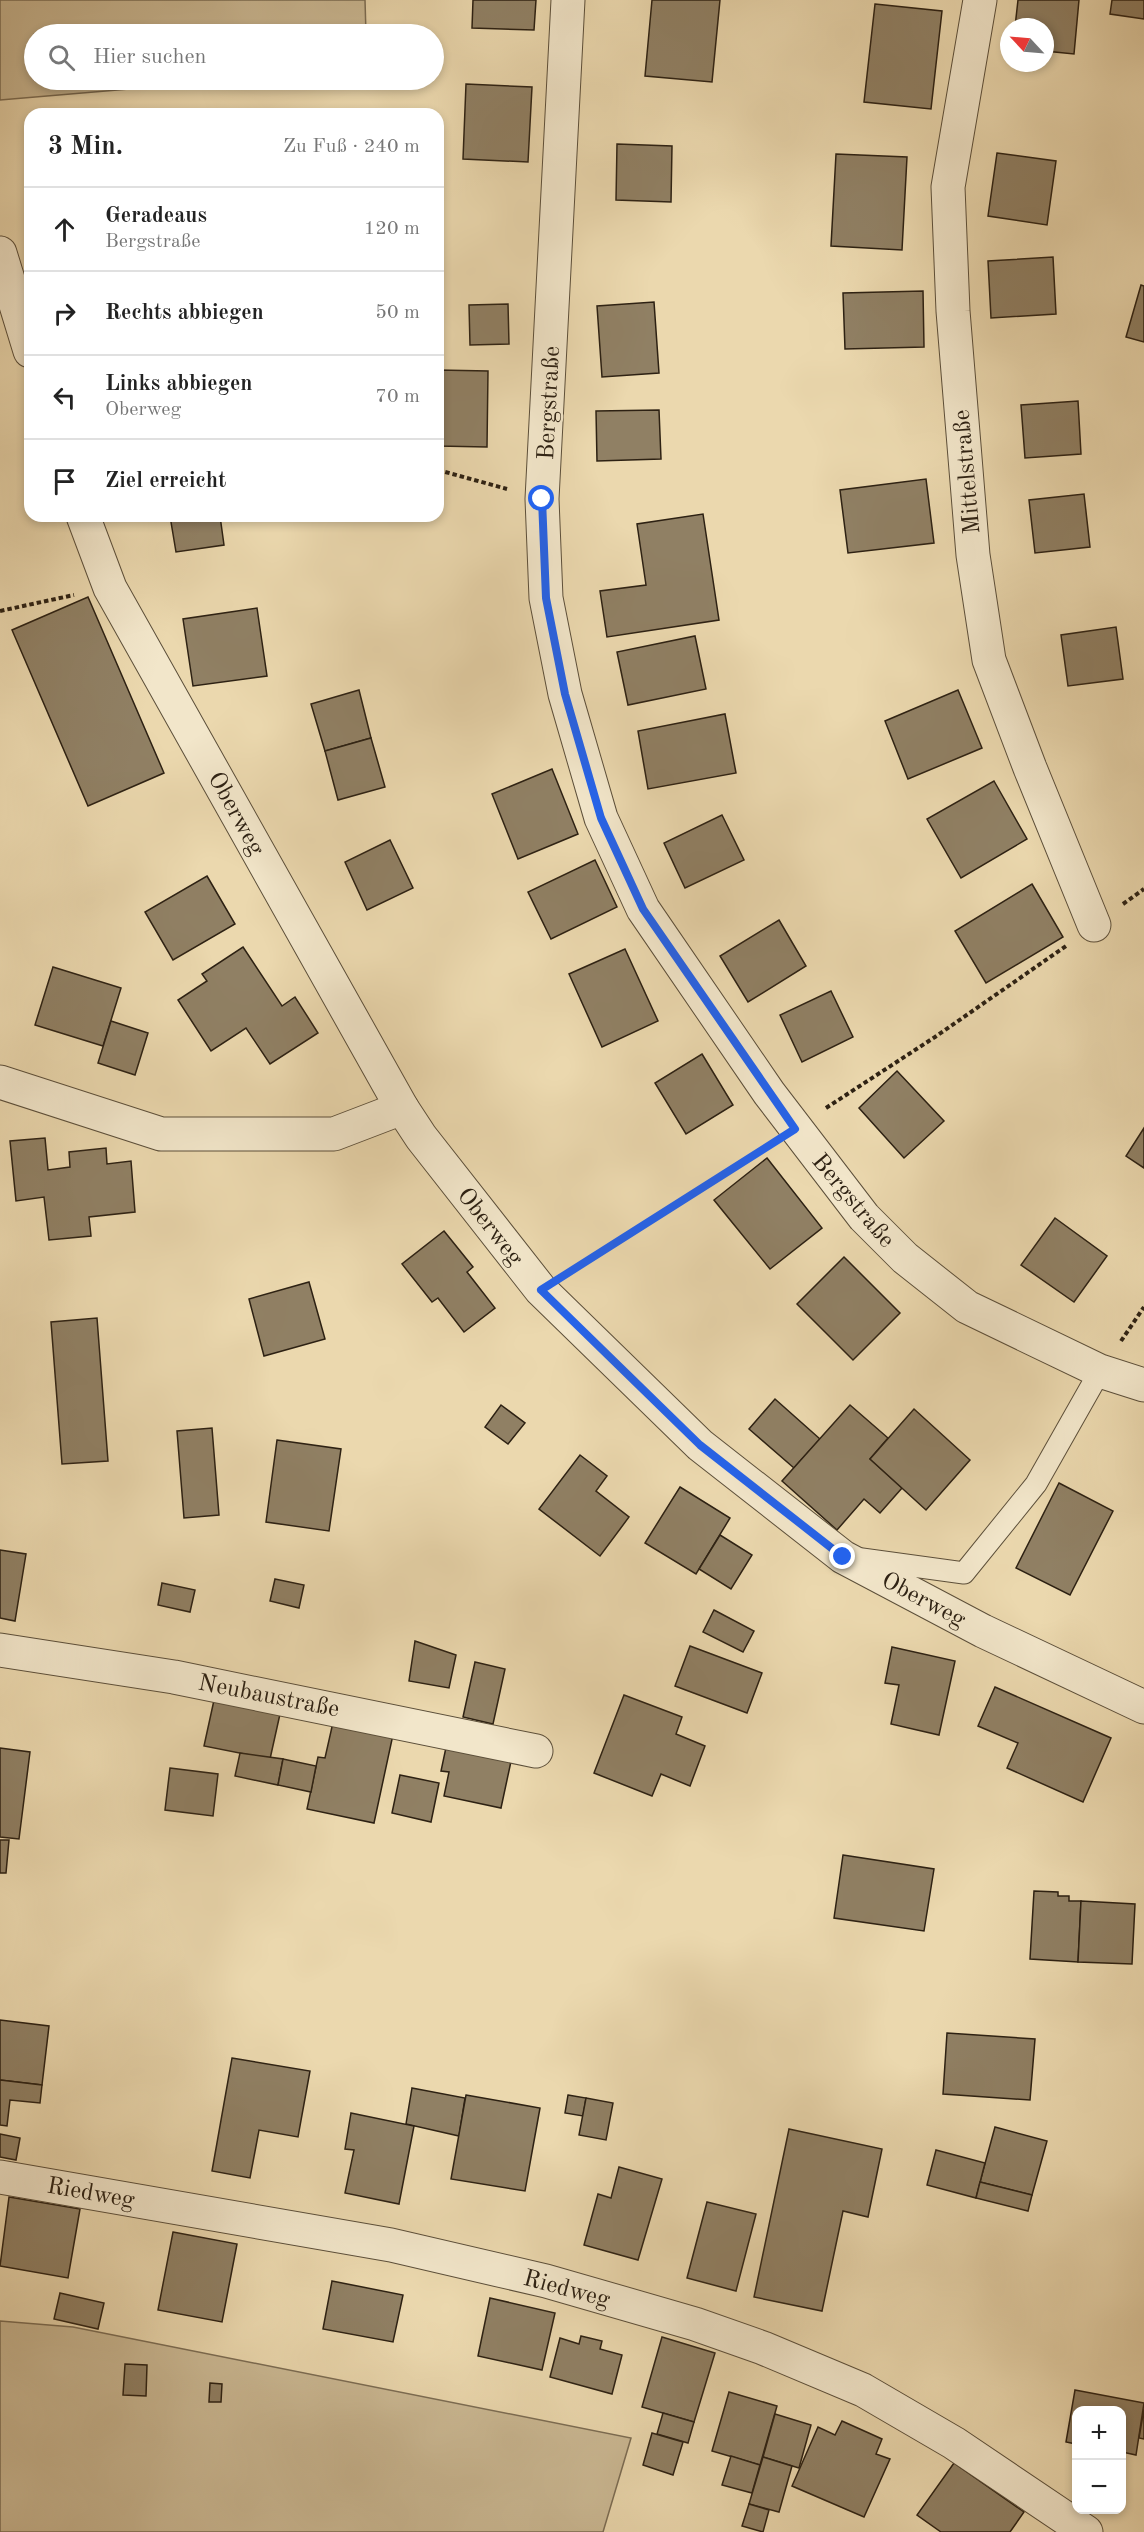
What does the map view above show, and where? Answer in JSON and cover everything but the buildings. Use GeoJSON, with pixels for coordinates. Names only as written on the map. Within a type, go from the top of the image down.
{"type":"FeatureCollection","features":[{"type":"Feature","properties":{"kind":"street","name":"Bergstraße"},"geometry":{"type":"LineString","coordinates":[[568,0],[542,499],[546,598],[565,694],[601,818],[643,909],[795,1129],[864,1216],[905,1258],[967,1307],[1100,1371],[1144,1385]]}},
{"type":"Feature","properties":{"kind":"street","name":"Mittelstraße"},"geometry":{"type":"LineString","coordinates":[[981,0],[948,187],[953,311],[973,555],[989,660],[1094,925]]}},
{"type":"Feature","properties":{"kind":"street"},"geometry":{"type":"LineString","coordinates":[[0,253],[24,331]]}},
{"type":"Feature","properties":{"kind":"street","name":"Oberweg"},"geometry":{"type":"LineString","coordinates":[[85,522],[110,588],[402,1108],[421,1137],[541,1290],[700,1445],[843,1557],[983,1631],[1144,1707]]}},
{"type":"Feature","properties":{"kind":"street"},"geometry":{"type":"LineString","coordinates":[[0,1082],[161,1134],[334,1134],[402,1108]]}},
{"type":"Feature","properties":{"kind":"street","name":"Neubaustraße"},"geometry":{"type":"LineString","coordinates":[[0,1650],[174,1677],[536,1751]]}},
{"type":"Feature","properties":{"kind":"street","name":"Riedweg"},"geometry":{"type":"LineString","coordinates":[[0,2177],[391,2245],[546,2281],[695,2324],[763,2348],[863,2390],[954,2443],[1086,2532]]}},
{"type":"Feature","properties":{"kind":"lane"},"geometry":{"type":"LineString","coordinates":[[843,1557],[964,1573],[1036,1484],[1100,1371]]}},
{"type":"Feature","properties":{"kind":"path"},"geometry":{"type":"LineString","coordinates":[[444,472],[542,499]]}},
{"type":"Feature","properties":{"kind":"path"},"geometry":{"type":"LineString","coordinates":[[0,611],[110,588]]}},
{"type":"Feature","properties":{"kind":"path"},"geometry":{"type":"LineString","coordinates":[[541,1290],[795,1129],[935,1037],[1042,962]]}},
{"type":"Feature","properties":{"kind":"shaded area"},"geometry":{"type":"Polygon","coordinates":[[[0,0],[365,0],[366,24],[24,24],[24,90],[118,90],[0,100],[0,0]]]}},
{"type":"Feature","properties":{"kind":"shaded area"},"geometry":{"type":"Polygon","coordinates":[[[0,2321],[73,2327],[631,2438],[603,2532],[0,2532],[0,2321]]]}},
{"type":"Feature","properties":{"kind":"route"},"geometry":{"type":"LineString","coordinates":[[542,499],[546,598],[565,694],[601,818],[643,909],[795,1129],[541,1290],[700,1445],[843,1557]]}}]}
